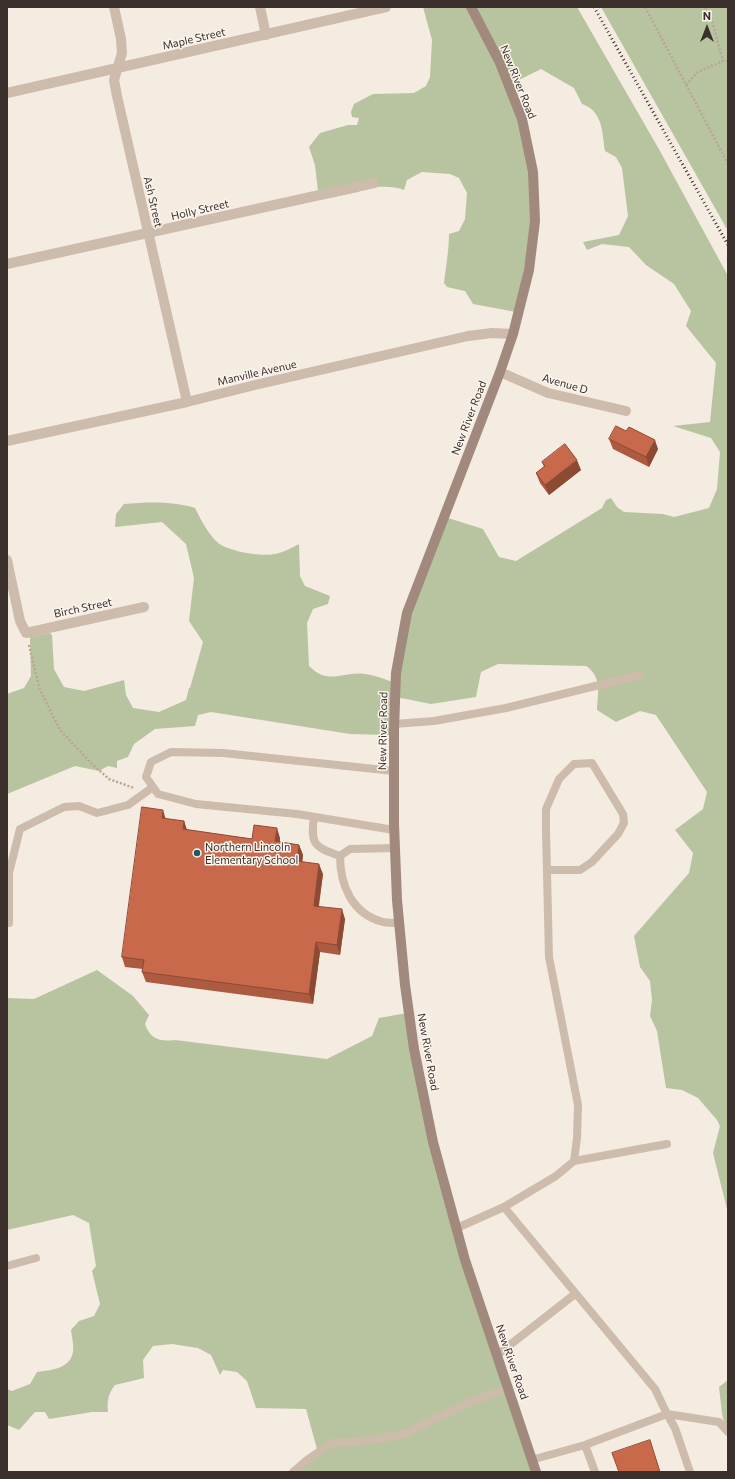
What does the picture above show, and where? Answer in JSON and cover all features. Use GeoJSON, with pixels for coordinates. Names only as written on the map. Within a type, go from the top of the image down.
{"type":"FeatureCollection","features":[{"type":"Feature","properties":{"kind":"street","name":"Ash Street"},"geometry":{"type":"LineString","coordinates":[[114,7],[121,39],[122,53],[114,80],[187,402]]}},
{"type":"Feature","properties":{"kind":"street"},"geometry":{"type":"LineString","coordinates":[[260,7],[266,35]]}},
{"type":"Feature","properties":{"kind":"street","name":"Maple Street"},"geometry":{"type":"LineString","coordinates":[[7,93],[386,7]]}},
{"type":"Feature","properties":{"kind":"street","name":"New River Road"},"geometry":{"type":"LineString","coordinates":[[471,7],[500,63],[522,119],[533,172],[535,221],[528,270],[513,334],[500,372],[407,613],[396,673],[394,724],[394,830],[399,923],[414,1049],[433,1142],[465,1260],[536,1472]]}},
{"type":"Feature","properties":{"kind":"street","name":"Holly Street"},"geometry":{"type":"LineString","coordinates":[[7,264],[374,183]]}},
{"type":"Feature","properties":{"kind":"street","name":"Manville Avenue"},"geometry":{"type":"LineString","coordinates":[[7,441],[187,402],[468,336],[492,333],[513,334]]}},
{"type":"Feature","properties":{"kind":"street","name":"Avenue D"},"geometry":{"type":"LineString","coordinates":[[500,372],[548,393],[626,412]]}},
{"type":"Feature","properties":{"kind":"street"},"geometry":{"type":"LineString","coordinates":[[7,560],[20,621],[26,632]]}},
{"type":"Feature","properties":{"kind":"street","name":"Birch Street"},"geometry":{"type":"LineString","coordinates":[[26,632],[144,606]]}},
{"type":"Feature","properties":{"kind":"lane"},"geometry":{"type":"LineString","coordinates":[[394,724],[434,721],[506,708],[640,675]]}},
{"type":"Feature","properties":{"kind":"lane"},"geometry":{"type":"LineString","coordinates":[[394,771],[223,753],[171,752],[151,762],[146,777],[158,794],[196,804],[314,817],[394,830]]}},
{"type":"Feature","properties":{"kind":"lane"},"geometry":{"type":"LineString","coordinates":[[547,870],[580,870],[592,862],[618,834],[624,823],[623,814],[592,763],[574,764],[559,779],[546,809],[547,870],[549,957],[578,1105],[577,1138],[574,1161]]}},
{"type":"Feature","properties":{"kind":"lane"},"geometry":{"type":"LineString","coordinates":[[9,923],[9,873],[20,829],[64,807],[79,806],[97,813],[128,805],[153,787]]}},
{"type":"Feature","properties":{"kind":"lane"},"geometry":{"type":"LineString","coordinates":[[314,817],[312,832],[314,841],[321,849],[340,856]]}},
{"type":"Feature","properties":{"kind":"lane"},"geometry":{"type":"LineString","coordinates":[[340,856],[350,849],[395,848]]}},
{"type":"Feature","properties":{"kind":"lane"},"geometry":{"type":"LineString","coordinates":[[340,856],[345,886],[354,904],[363,912],[383,922],[399,923]]}},
{"type":"Feature","properties":{"kind":"lane"},"geometry":{"type":"LineString","coordinates":[[457,1228],[504,1207],[556,1176],[574,1161],[667,1144]]}},
{"type":"Feature","properties":{"kind":"lane"},"geometry":{"type":"LineString","coordinates":[[504,1207],[654,1389],[675,1428],[690,1472]]}},
{"type":"Feature","properties":{"kind":"lane"},"geometry":{"type":"LineString","coordinates":[[7,1266],[36,1258]]}},
{"type":"Feature","properties":{"kind":"lane"},"geometry":{"type":"LineString","coordinates":[[497,1355],[575,1294]]}},
{"type":"Feature","properties":{"kind":"lane"},"geometry":{"type":"LineString","coordinates":[[293,1472],[333,1442],[344,1443],[378,1439],[407,1433],[468,1403],[508,1388]]}},
{"type":"Feature","properties":{"kind":"lane"},"geometry":{"type":"LineString","coordinates":[[531,1460],[585,1445],[668,1414],[719,1422],[728,1432]]}},
{"type":"Feature","properties":{"kind":"lane"},"geometry":{"type":"LineString","coordinates":[[585,1445],[595,1472]]}},
{"type":"Feature","properties":{"kind":"path"},"geometry":{"type":"LineString","coordinates":[[645,7],[728,164]]}},
{"type":"Feature","properties":{"kind":"path"},"geometry":{"type":"LineString","coordinates":[[705,7],[712,21],[723,61]]}},
{"type":"Feature","properties":{"kind":"path"},"geometry":{"type":"LineString","coordinates":[[686,85],[698,72],[723,61],[728,61]]}},
{"type":"Feature","properties":{"kind":"path"},"geometry":{"type":"LineString","coordinates":[[26,632],[40,690],[60,730],[108,779],[136,789],[153,787]]}},
{"type":"Feature","properties":{"kind":"green space"},"geometry":{"type":"Polygon","coordinates":[[[423,7],[577,7],[660,151],[728,276],[728,1213],[713,1153],[720,1126],[717,1120],[698,1098],[682,1090],[666,1088],[657,1031],[650,1016],[652,1000],[650,981],[640,967],[634,936],[689,873],[693,853],[675,830],[703,809],[707,792],[656,715],[640,711],[616,722],[597,710],[597,680],[595,675],[586,666],[498,664],[481,672],[476,697],[431,704],[396,697],[391,735],[350,734],[211,712],[198,715],[195,726],[155,729],[134,744],[128,757],[117,761],[117,768],[108,766],[99,771],[75,766],[7,794],[7,694],[24,688],[31,676],[30,637],[50,633],[52,635],[54,669],[64,687],[84,691],[124,680],[126,695],[133,708],[159,712],[186,700],[203,642],[189,621],[194,578],[186,544],[162,522],[115,527],[116,514],[124,504],[169,503],[195,508],[207,530],[217,542],[222,546],[238,551],[265,555],[279,553],[299,544],[300,576],[305,586],[330,596],[328,604],[313,609],[307,623],[309,666],[316,672],[329,677],[365,674],[377,676],[396,683],[409,615],[448,518],[483,529],[499,557],[516,561],[602,508],[606,500],[611,498],[617,507],[624,512],[663,514],[674,517],[709,508],[717,489],[720,452],[711,438],[673,426],[710,422],[716,363],[686,326],[691,311],[674,284],[646,265],[629,247],[602,244],[587,250],[583,242],[619,235],[628,216],[622,168],[616,157],[605,151],[602,130],[598,117],[589,107],[582,104],[574,88],[541,69],[509,85],[519,119],[531,174],[532,227],[516,312],[473,304],[465,291],[447,287],[444,283],[449,234],[459,231],[465,219],[467,193],[459,178],[450,174],[422,172],[407,180],[404,190],[393,187],[374,187],[319,200],[315,165],[309,147],[320,133],[348,125],[357,125],[359,118],[352,117],[351,112],[354,104],[373,94],[414,93],[426,86],[430,77],[432,40],[423,7]]]}},
{"type":"Feature","properties":{"kind":"green space"},"geometry":{"type":"Polygon","coordinates":[[[601,7],[728,7],[728,231],[601,7]]]}},
{"type":"Feature","properties":{"kind":"green space"},"geometry":{"type":"Polygon","coordinates":[[[97,970],[133,996],[149,1015],[145,1024],[147,1029],[153,1036],[160,1040],[175,1040],[327,1059],[372,1036],[379,1018],[407,1013],[435,1152],[537,1472],[292,1472],[317,1449],[306,1409],[256,1408],[247,1381],[237,1372],[223,1370],[220,1375],[211,1355],[198,1348],[172,1344],[153,1346],[143,1360],[144,1378],[115,1385],[108,1398],[108,1412],[92,1412],[49,1419],[45,1412],[35,1412],[19,1430],[7,1425],[7,1389],[12,1391],[30,1384],[37,1372],[59,1368],[68,1362],[73,1352],[71,1330],[79,1321],[94,1316],[100,1304],[92,1271],[96,1266],[89,1223],[73,1215],[7,1230],[7,998],[34,999],[97,970]]]}},
{"type":"Feature","properties":{"kind":"green space"},"geometry":{"type":"Polygon","coordinates":[[[728,1380],[728,1438],[722,1414],[719,1387],[728,1380]]]}},
{"type":"Feature","properties":{"kind":"building"},"geometry":{"type":"Polygon","coordinates":[[[616,426],[626,431],[629,427],[655,440],[646,457],[609,439],[616,426]]]}},
{"type":"Feature","properties":{"kind":"building"},"geometry":{"type":"Polygon","coordinates":[[[565,444],[577,460],[545,485],[536,473],[545,466],[542,462],[565,444]]]}},
{"type":"Feature","properties":{"kind":"building"},"geometry":{"type":"Polygon","coordinates":[[[142,807],[163,810],[162,818],[184,821],[183,829],[252,839],[254,825],[277,828],[275,841],[299,845],[297,861],[319,864],[314,906],[342,909],[337,945],[316,942],[309,994],[142,972],[144,960],[122,957],[142,807]]]}},
{"type":"Feature","properties":{"kind":"building"},"geometry":{"type":"Polygon","coordinates":[[[650,1440],[660,1472],[619,1472],[612,1453],[650,1440]]]}},
{"type":"Feature","properties":{"kind":"railway"},"geometry":{"type":"LineString","coordinates":[[594,7],[728,245]]}},
{"type":"Feature","properties":{"kind":"place","name":"Northern Lincoln Elementary School"},"geometry":{"type":"Point","coordinates":[197,853]}}]}
